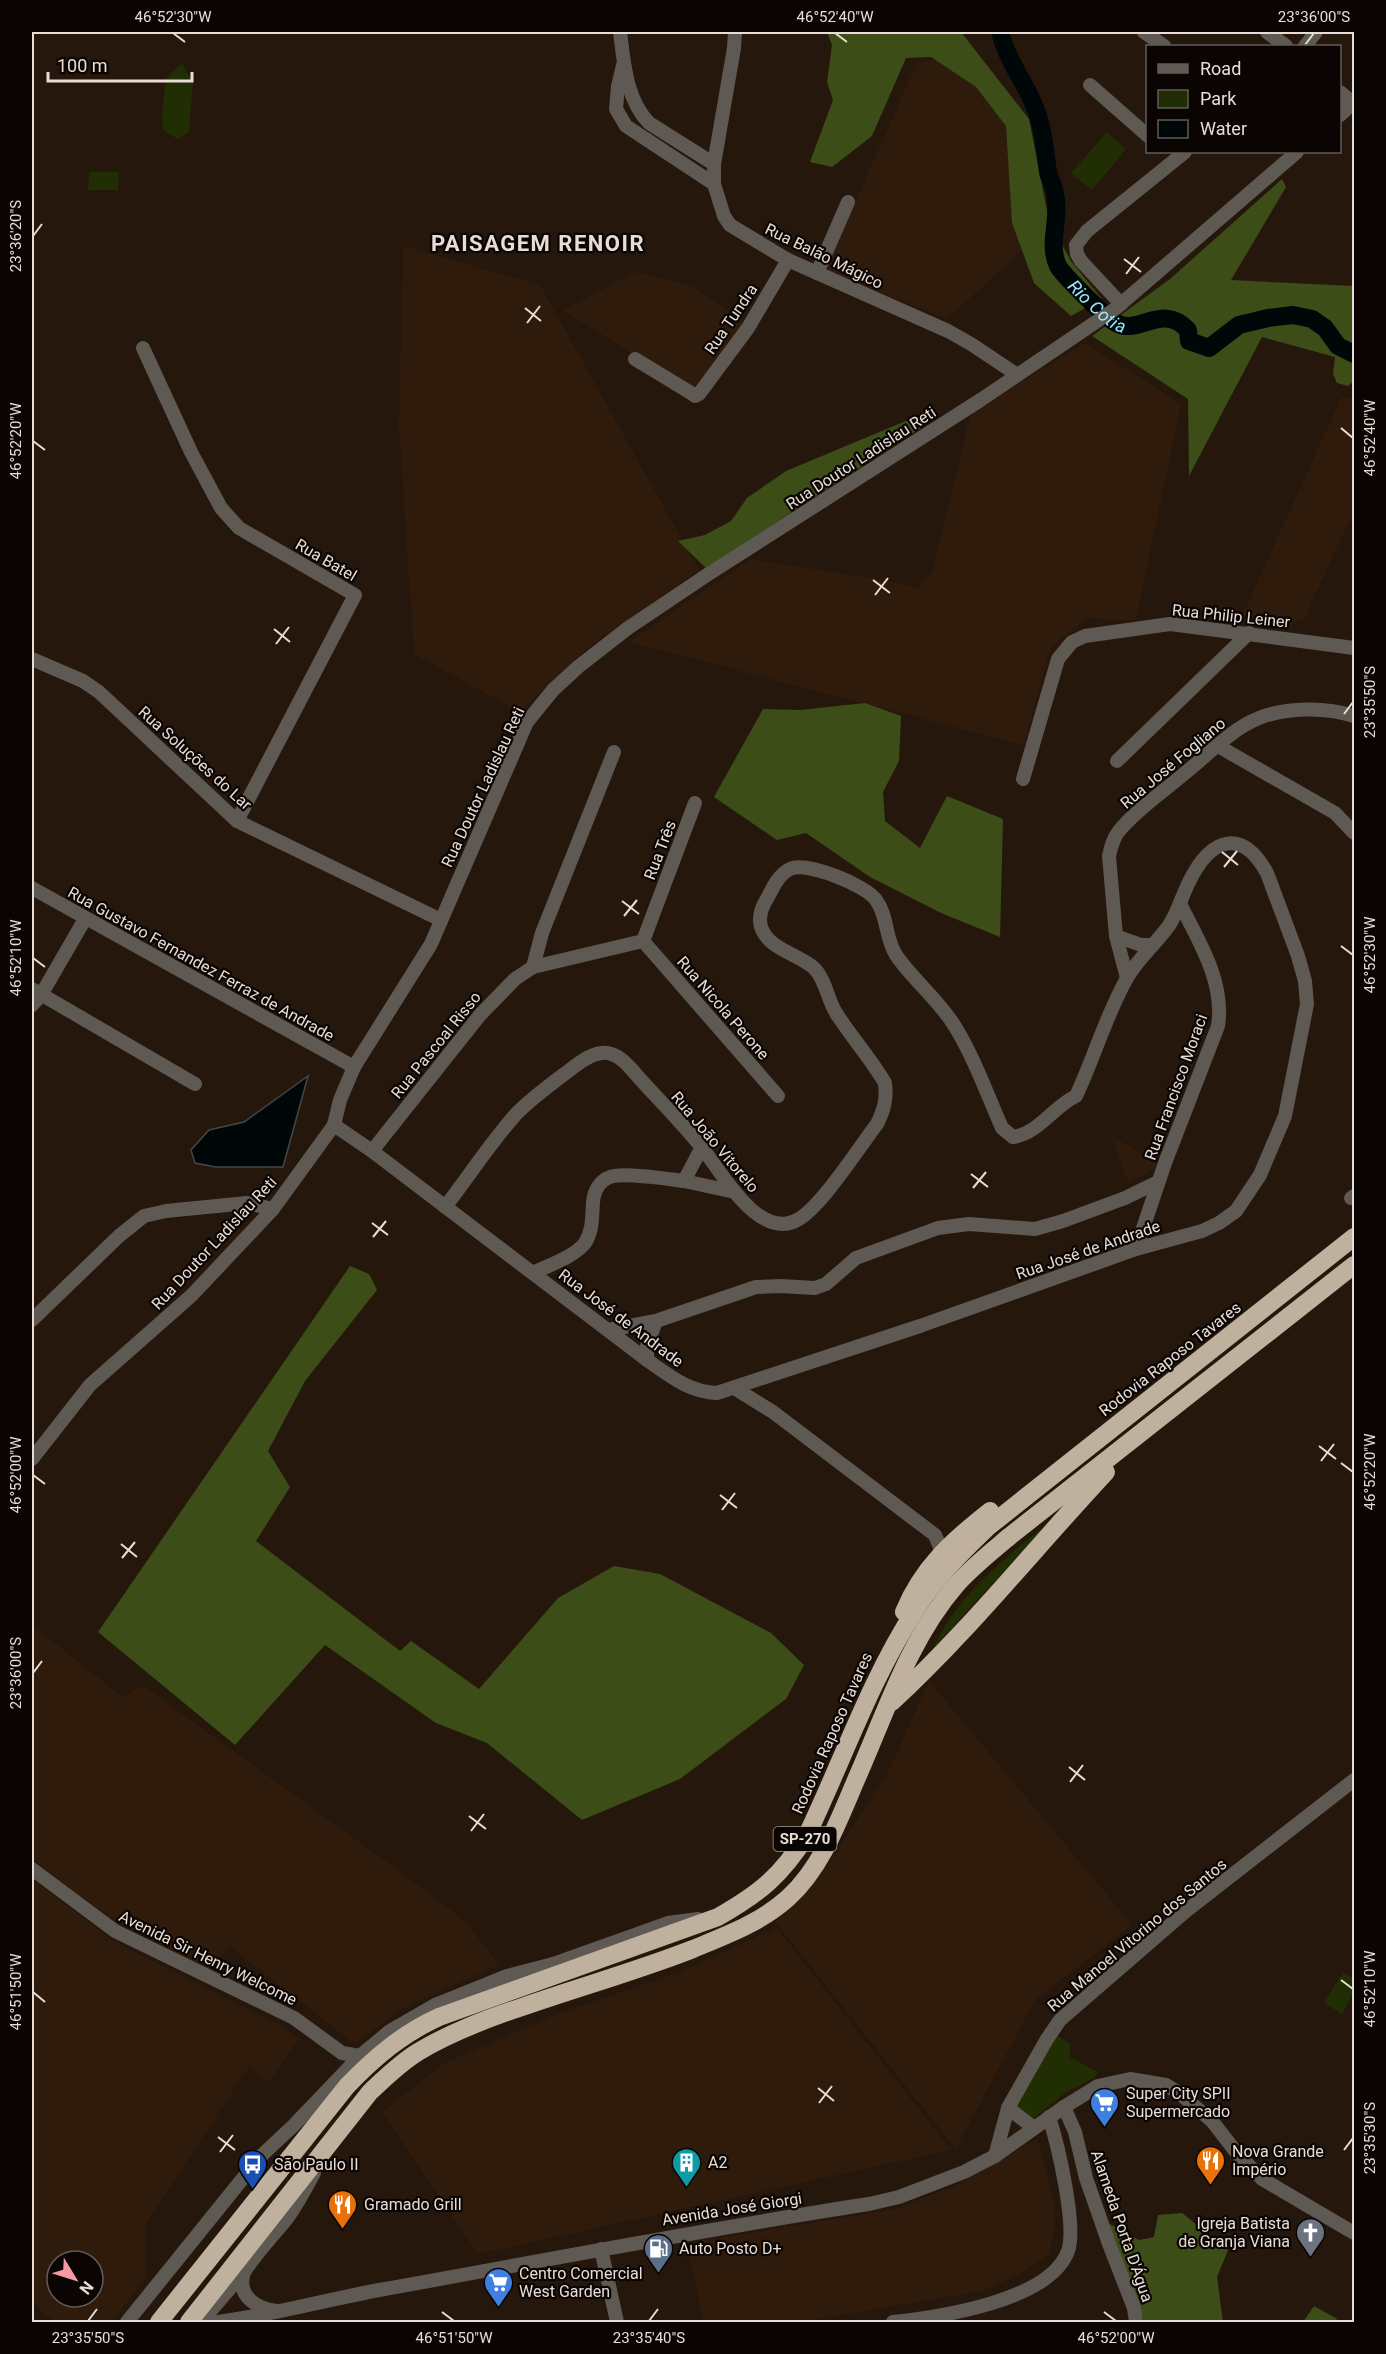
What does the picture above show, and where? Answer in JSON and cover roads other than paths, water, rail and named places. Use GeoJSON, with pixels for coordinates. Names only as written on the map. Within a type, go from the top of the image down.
{"type":"FeatureCollection","features":[{"type":"Feature","properties":{"kind":"highway","name":"Rodovia Raposo Tavares"},"geometry":{"type":"LineString","coordinates":[[159,2322],[347,2086],[392,2043],[440,2017],[718,1917],[746,1901],[772,1881],[793,1858],[807,1835],[878,1674],[916,1607],[959,1555],[988,1527],[1354,1237]]}},
{"type":"Feature","properties":{"kind":"highway","name":"SP-270"},"geometry":{"type":"LineString","coordinates":[[189,2322],[370,2092],[417,2052],[475,2023],[659,1962],[741,1930],[766,1915],[789,1897],[808,1875],[831,1839],[887,1707],[918,1641],[956,1585],[1010,1536],[1354,1265]]}},
{"type":"Feature","properties":{"kind":"highway"},"geometry":{"type":"LineString","coordinates":[[887,1707],[988,1605],[1077,1502],[1146,1429]]}},
{"type":"Feature","properties":{"kind":"highway"},"geometry":{"type":"LineString","coordinates":[[878,1674],[916,1586],[942,1552],[965,1531],[1040,1475],[1091,1445]]}},
{"type":"Feature","properties":{"kind":"street"},"geometry":{"type":"LineString","coordinates":[[620,32],[632,97],[641,115],[649,123],[714,164]]}},
{"type":"Feature","properties":{"kind":"street","name":"Rua Balão Mágico"},"geometry":{"type":"LineString","coordinates":[[735,32],[714,164],[714,184],[724,216],[730,225],[788,260],[948,331],[1016,374]]}},
{"type":"Feature","properties":{"kind":"street"},"geometry":{"type":"LineString","coordinates":[[1144,32],[1163,45]]}},
{"type":"Feature","properties":{"kind":"street"},"geometry":{"type":"LineString","coordinates":[[1267,32],[1285,45]]}},
{"type":"Feature","properties":{"kind":"street"},"geometry":{"type":"LineString","coordinates":[[1306,45],[1316,32]]}},
{"type":"Feature","properties":{"kind":"street"},"geometry":{"type":"LineString","coordinates":[[624,63],[616,98],[616,109],[626,126],[714,184]]}},
{"type":"Feature","properties":{"kind":"street"},"geometry":{"type":"LineString","coordinates":[[1090,84],[1146,134]]}},
{"type":"Feature","properties":{"kind":"street"},"geometry":{"type":"LineString","coordinates":[[1341,93],[1354,103],[1341,114]]}},
{"type":"Feature","properties":{"kind":"street","name":"Rua Doutor Ladislau Reti"},"geometry":{"type":"LineString","coordinates":[[32,1459],[90,1385],[192,1295],[273,1209],[334,1125],[340,1100],[354,1067],[426,954],[527,722],[553,690],[628,628],[982,399],[1118,306],[1296,153]]}},
{"type":"Feature","properties":{"kind":"street"},"geometry":{"type":"LineString","coordinates":[[1118,306],[1081,261],[1076,245],[1087,231],[1175,154]]}},
{"type":"Feature","properties":{"kind":"street"},"geometry":{"type":"LineString","coordinates":[[817,273],[848,202]]}},
{"type":"Feature","properties":{"kind":"street","name":"Rua Tundra"},"geometry":{"type":"LineString","coordinates":[[635,359],[695,396],[699,394],[748,328],[788,260]]}},
{"type":"Feature","properties":{"kind":"street","name":"Rua Batel"},"geometry":{"type":"LineString","coordinates":[[143,348],[191,452],[229,519],[239,528],[355,596],[237,821]]}},
{"type":"Feature","properties":{"kind":"street","name":"Rua Philip Leiner"},"geometry":{"type":"LineString","coordinates":[[1023,779],[1058,659],[1072,642],[1085,636],[1170,624],[1354,648]]}},
{"type":"Feature","properties":{"kind":"street"},"geometry":{"type":"LineString","coordinates":[[1117,761],[1250,633]]}},
{"type":"Feature","properties":{"kind":"street","name":"Rua Soluções do Lar"},"geometry":{"type":"LineString","coordinates":[[32,659],[83,681],[99,692],[237,821],[441,920]]}},
{"type":"Feature","properties":{"kind":"street","name":"Rua José Fogliano"},"geometry":{"type":"LineString","coordinates":[[1127,978],[1116,936],[1109,856],[1117,832],[1218,746],[1244,726],[1260,718],[1300,710],[1354,716]]}},
{"type":"Feature","properties":{"kind":"street"},"geometry":{"type":"LineString","coordinates":[[1218,746],[1335,813],[1354,833]]}},
{"type":"Feature","properties":{"kind":"street"},"geometry":{"type":"LineString","coordinates":[[533,967],[542,933],[614,752]]}},
{"type":"Feature","properties":{"kind":"street","name":"Rua Três"},"geometry":{"type":"LineString","coordinates":[[643,941],[695,803]]}},
{"type":"Feature","properties":{"kind":"street","name":"Rua José de Andrade"},"geometry":{"type":"LineString","coordinates":[[334,1125],[372,1151],[675,1379],[702,1393],[736,1389],[1136,1248],[1202,1231],[1236,1211],[1260,1175],[1285,1116],[1307,1004],[1305,981],[1298,956],[1271,883],[1260,860],[1249,849],[1239,843],[1229,842],[1218,847],[1202,861],[1169,924],[1127,978],[1076,1096]]}},
{"type":"Feature","properties":{"kind":"street","name":"Rua João Vitorelo"},"geometry":{"type":"LineString","coordinates":[[445,1207],[518,1113],[534,1097],[582,1060],[607,1052],[624,1062],[702,1147],[735,1192],[748,1206],[770,1222],[779,1224],[798,1219],[817,1203],[877,1124],[884,1110],[886,1096],[885,1083],[837,1016],[822,978],[805,961],[773,944],[761,927],[759,918],[762,906],[780,876],[788,869],[800,866],[812,868],[861,888],[870,892],[877,900],[889,941],[896,954],[954,1025],[1002,1128],[1007,1133],[1013,1137],[1020,1136],[1076,1096]]}},
{"type":"Feature","properties":{"kind":"street","name":"Rua Gustavo Fernandez Ferraz de Andrade"},"geometry":{"type":"LineString","coordinates":[[32,888],[354,1067]]}},
{"type":"Feature","properties":{"kind":"street","name":"Rua Francisco Moraci"},"geometry":{"type":"LineString","coordinates":[[1136,1248],[1158,1182],[1213,1042],[1221,1011],[1219,994],[1202,946],[1180,904]]}},
{"type":"Feature","properties":{"kind":"street"},"geometry":{"type":"LineString","coordinates":[[85,919],[35,996],[195,1084]]}},
{"type":"Feature","properties":{"kind":"street"},"geometry":{"type":"LineString","coordinates":[[1116,936],[1141,945],[1152,945]]}},
{"type":"Feature","properties":{"kind":"street","name":"Rua Pascoal Risso"},"geometry":{"type":"LineString","coordinates":[[372,1151],[480,1015],[515,979],[533,967],[643,941]]}},
{"type":"Feature","properties":{"kind":"street","name":"Rua Nicola Perone"},"geometry":{"type":"LineString","coordinates":[[643,941],[778,1096]]}},
{"type":"Feature","properties":{"kind":"street"},"geometry":{"type":"LineString","coordinates":[[684,1181],[702,1147]]}},
{"type":"Feature","properties":{"kind":"street"},"geometry":{"type":"LineString","coordinates":[[533,1274],[574,1252],[585,1243],[591,1226],[595,1191],[601,1182],[610,1177],[620,1175],[684,1181],[735,1192]]}},
{"type":"Feature","properties":{"kind":"street"},"geometry":{"type":"LineString","coordinates":[[608,1330],[656,1321],[756,1287],[815,1288],[826,1284],[855,1258],[938,1228],[969,1224],[1035,1228],[1063,1221],[1125,1198],[1158,1182]]}},
{"type":"Feature","properties":{"kind":"street"},"geometry":{"type":"LineString","coordinates":[[32,1320],[119,1236],[144,1216],[166,1211],[247,1203],[273,1209]]}},
{"type":"Feature","properties":{"kind":"street"},"geometry":{"type":"LineString","coordinates":[[647,1360],[647,1346],[656,1321]]}},
{"type":"Feature","properties":{"kind":"street"},"geometry":{"type":"LineString","coordinates":[[736,1389],[790,1424],[935,1535],[942,1552]]}},
{"type":"Feature","properties":{"kind":"street"},"geometry":{"type":"LineString","coordinates":[[935,1535],[965,1531]]}},
{"type":"Feature","properties":{"kind":"street","name":"Rua Manoel Vitorino dos Santos"},"geometry":{"type":"LineString","coordinates":[[995,2156],[1008,2108],[1060,2020],[1186,1911],[1354,1780]]}},
{"type":"Feature","properties":{"kind":"street","name":"Avenida Sir Henry Welcome"},"geometry":{"type":"LineString","coordinates":[[32,1869],[115,1931],[294,2018],[342,2053]]}},
{"type":"Feature","properties":{"kind":"street"},"geometry":{"type":"LineString","coordinates":[[128,2322],[261,2156],[360,2056],[390,2031],[419,2014],[507,1976],[553,1964],[668,1923],[718,1917]]}},
{"type":"Feature","properties":{"kind":"street"},"geometry":{"type":"LineString","coordinates":[[345,2072],[342,2053],[360,2056]]}},
{"type":"Feature","properties":{"kind":"street","name":"Avenida José Giorgi"},"geometry":{"type":"LineString","coordinates":[[218,2322],[601,2249],[879,2202],[931,2186],[995,2156],[1064,2107],[1108,2082],[1130,2079],[1166,2085],[1179,2093],[1212,2121],[1236,2152],[1262,2179],[1354,2234]]}},
{"type":"Feature","properties":{"kind":"street","name":"Alameda Porta D'Água"},"geometry":{"type":"LineString","coordinates":[[1064,2107],[1075,2132],[1086,2178],[1134,2308],[1136,2322]]}},
{"type":"Feature","properties":{"kind":"street"},"geometry":{"type":"LineString","coordinates":[[1008,2108],[1034,2128]]}},
{"type":"Feature","properties":{"kind":"street"},"geometry":{"type":"LineString","coordinates":[[893,2322],[936,2317],[1009,2298],[1048,2278],[1059,2268],[1071,2237],[1062,2169],[1049,2117]]}},
{"type":"Feature","properties":{"kind":"street"},"geometry":{"type":"LineString","coordinates":[[201,2322],[244,2272],[300,2200],[332,2139]]}},
{"type":"Feature","properties":{"kind":"street"},"geometry":{"type":"LineString","coordinates":[[601,2249],[617,2322]]}},
{"type":"Feature","properties":{"kind":"street"},"geometry":{"type":"LineString","coordinates":[[244,2272],[243,2287],[249,2300],[267,2310],[279,2311]]}},
{"type":"Feature","properties":{"kind":"water"},"geometry":{"type":"Polygon","coordinates":[[[308,1076],[283,1167],[216,1167],[195,1163],[191,1150],[209,1130],[244,1122],[308,1076]]]}},
{"type":"Feature","properties":{"kind":"waterway","name":"Rio Cotia"},"geometry":{"type":"LineString","coordinates":[[1000,32],[1007,52],[1040,121],[1048,172],[1054,188],[1056,203],[1054,248],[1058,266],[1103,313],[1116,323],[1125,326],[1169,319],[1178,322],[1188,330],[1189,341],[1209,348],[1239,325],[1293,315],[1312,319],[1325,328],[1338,346],[1354,354]]}},
{"type":"Feature","properties":{"kind":"place","name":"Super City SPII Supermercado"},"geometry":{"type":"Point","coordinates":[1105,2128]}},
{"type":"Feature","properties":{"kind":"place","name":"Nova Grande Império"},"geometry":{"type":"Point","coordinates":[1211,2186]}},
{"type":"Feature","properties":{"kind":"place","name":"A2"},"geometry":{"type":"Point","coordinates":[687,2188]}},
{"type":"Feature","properties":{"kind":"place","name":"São Paulo II"},"geometry":{"type":"Point","coordinates":[253,2190]}},
{"type":"Feature","properties":{"kind":"place","name":"Gramado Grill"},"geometry":{"type":"Point","coordinates":[343,2230]}},
{"type":"Feature","properties":{"kind":"place","name":"Igreja Batista de Granja Viana"},"geometry":{"type":"Point","coordinates":[1311,2258]}},
{"type":"Feature","properties":{"kind":"place","name":"Auto Posto D+"},"geometry":{"type":"Point","coordinates":[658,2274]}},
{"type":"Feature","properties":{"kind":"place","name":"Centro Comercial West Garden"},"geometry":{"type":"Point","coordinates":[498,2308]}},
{"type":"Feature","properties":{"kind":"district","name":"PAISAGEM RENOIR"},"geometry":{"type":"Point","coordinates":[538,243]}}]}
